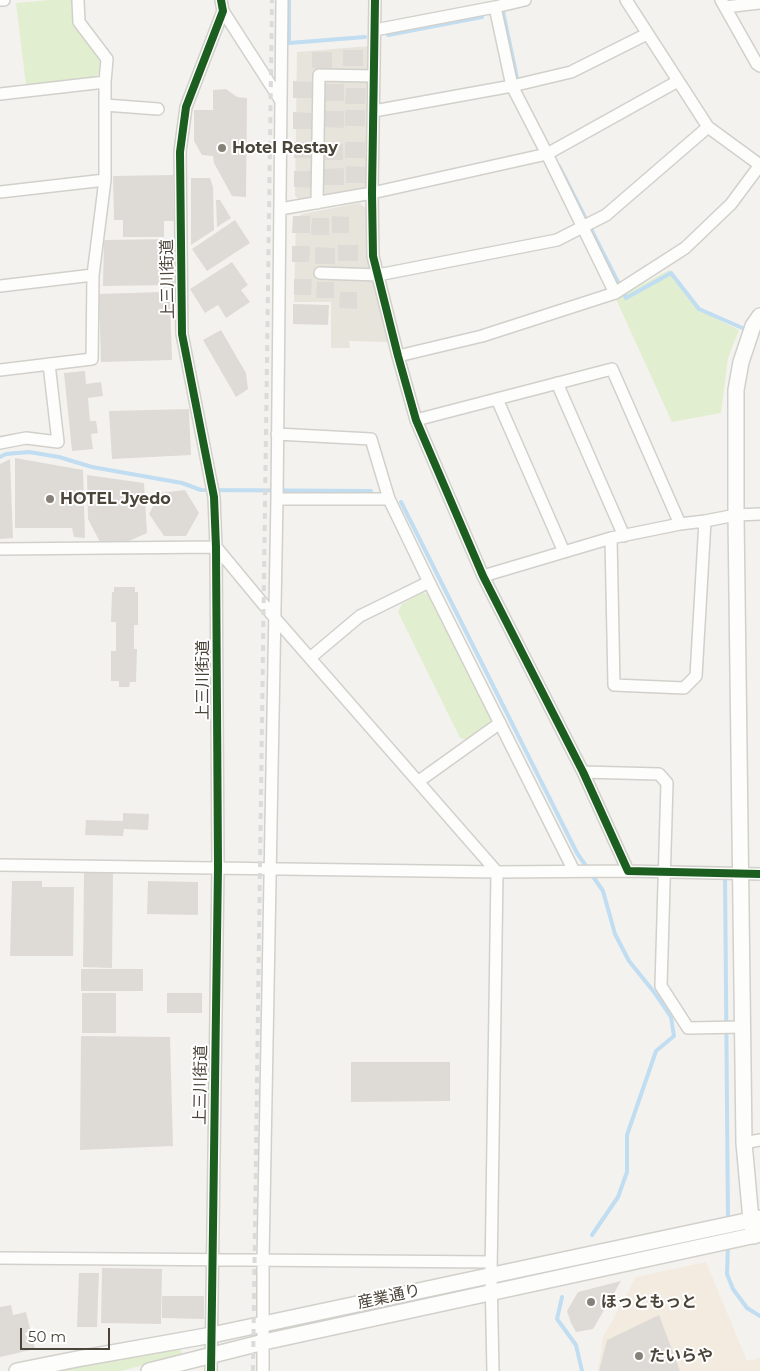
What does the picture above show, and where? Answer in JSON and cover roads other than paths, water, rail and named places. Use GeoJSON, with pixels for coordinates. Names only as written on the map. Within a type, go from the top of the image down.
{"type":"FeatureCollection","features":[{"type":"Feature","properties":{"kind":"street"},"geometry":{"type":"LineString","coordinates":[[0,370],[92,359],[93,275],[105,180],[105,82],[107,59],[79,22],[78,0]]}},
{"type":"Feature","properties":{"kind":"street"},"geometry":{"type":"LineString","coordinates":[[263,1371],[282,0]]}},
{"type":"Feature","properties":{"kind":"street"},"geometry":{"type":"LineString","coordinates":[[376,0],[372,193],[373,256],[416,420],[483,576],[583,772],[628,871]]}},
{"type":"Feature","properties":{"kind":"street"},"geometry":{"type":"LineString","coordinates":[[375,30],[525,0]]}},
{"type":"Feature","properties":{"kind":"street"},"geometry":{"type":"LineString","coordinates":[[398,356],[482,336],[615,293],[685,248],[731,204],[760,165],[708,127],[626,0]]}},
{"type":"Feature","properties":{"kind":"street"},"geometry":{"type":"LineString","coordinates":[[760,2],[723,4],[757,64],[760,66]]}},
{"type":"Feature","properties":{"kind":"street"},"geometry":{"type":"LineString","coordinates":[[222,5],[281,101]]}},
{"type":"Feature","properties":{"kind":"street","name":"上三川街道"},"geometry":{"type":"LineString","coordinates":[[211,1371],[218,867],[216,547],[214,497],[182,334],[180,152],[186,107],[222,5]]}},
{"type":"Feature","properties":{"kind":"street"},"geometry":{"type":"LineString","coordinates":[[495,7],[512,86],[615,293]]}},
{"type":"Feature","properties":{"kind":"street"},"geometry":{"type":"LineString","coordinates":[[374,111],[512,86],[571,72],[648,34]]}},
{"type":"Feature","properties":{"kind":"street"},"geometry":{"type":"LineString","coordinates":[[317,203],[319,76],[374,76]]}},
{"type":"Feature","properties":{"kind":"street"},"geometry":{"type":"LineString","coordinates":[[280,209],[372,193],[547,154],[678,81]]}},
{"type":"Feature","properties":{"kind":"street"},"geometry":{"type":"LineString","coordinates":[[0,94],[105,82]]}},
{"type":"Feature","properties":{"kind":"street"},"geometry":{"type":"LineString","coordinates":[[105,106],[158,109]]}},
{"type":"Feature","properties":{"kind":"street"},"geometry":{"type":"LineString","coordinates":[[320,273],[378,275],[557,240],[606,215],[708,127]]}},
{"type":"Feature","properties":{"kind":"street"},"geometry":{"type":"LineString","coordinates":[[0,192],[105,180]]}},
{"type":"Feature","properties":{"kind":"street"},"geometry":{"type":"LineString","coordinates":[[0,286],[93,275]]}},
{"type":"Feature","properties":{"kind":"street"},"geometry":{"type":"LineString","coordinates":[[757,1235],[744,1144],[736,390],[740,362],[753,326],[760,316]]}},
{"type":"Feature","properties":{"kind":"street"},"geometry":{"type":"LineString","coordinates":[[0,443],[26,438],[58,442],[49,364]]}},
{"type":"Feature","properties":{"kind":"street"},"geometry":{"type":"LineString","coordinates":[[416,420],[612,369],[680,524]]}},
{"type":"Feature","properties":{"kind":"street"},"geometry":{"type":"LineString","coordinates":[[557,383],[624,536]]}},
{"type":"Feature","properties":{"kind":"street"},"geometry":{"type":"LineString","coordinates":[[497,399],[564,552]]}},
{"type":"Feature","properties":{"kind":"street"},"geometry":{"type":"LineString","coordinates":[[277,434],[371,439],[389,499],[574,871]]}},
{"type":"Feature","properties":{"kind":"street"},"geometry":{"type":"LineString","coordinates":[[276,499],[389,499]]}},
{"type":"Feature","properties":{"kind":"street"},"geometry":{"type":"LineString","coordinates":[[483,576],[611,538],[680,524],[736,515],[760,514]]}},
{"type":"Feature","properties":{"kind":"street"},"geometry":{"type":"LineString","coordinates":[[611,538],[614,685],[684,688],[696,676],[705,521]]}},
{"type":"Feature","properties":{"kind":"street"},"geometry":{"type":"LineString","coordinates":[[0,548],[216,547],[274,617],[497,872],[491,1269],[493,1371]]}},
{"type":"Feature","properties":{"kind":"street"},"geometry":{"type":"LineString","coordinates":[[310,658],[360,616],[429,582]]}},
{"type":"Feature","properties":{"kind":"street"},"geometry":{"type":"LineString","coordinates":[[419,781],[500,723]]}},
{"type":"Feature","properties":{"kind":"street"},"geometry":{"type":"LineString","coordinates":[[583,772],[659,774],[667,783],[662,986],[688,1028],[743,1027]]}},
{"type":"Feature","properties":{"kind":"street"},"geometry":{"type":"LineString","coordinates":[[0,865],[760,874]]}},
{"type":"Feature","properties":{"kind":"street"},"geometry":{"type":"LineString","coordinates":[[744,1144],[760,1140]]}},
{"type":"Feature","properties":{"kind":"street","name":"産業通り"},"geometry":{"type":"LineString","coordinates":[[17,1371],[264,1324],[491,1269],[755,1219]]}},
{"type":"Feature","properties":{"kind":"street","name":"産業通り"},"geometry":{"type":"LineString","coordinates":[[149,1371],[264,1342],[757,1235]]}},
{"type":"Feature","properties":{"kind":"street"},"geometry":{"type":"LineString","coordinates":[[0,1258],[264,1260],[491,1269]]}},
{"type":"Feature","properties":{"kind":"waterway"},"geometry":{"type":"LineString","coordinates":[[289,0],[289,43],[365,37]]}},
{"type":"Feature","properties":{"kind":"waterway"},"geometry":{"type":"LineString","coordinates":[[502,7],[518,83]]}},
{"type":"Feature","properties":{"kind":"waterway"},"geometry":{"type":"LineString","coordinates":[[388,35],[482,17]]}},
{"type":"Feature","properties":{"kind":"waterway"},"geometry":{"type":"LineString","coordinates":[[559,166],[626,298],[671,273],[699,309],[747,330]]}},
{"type":"Feature","properties":{"kind":"waterway"},"geometry":{"type":"LineString","coordinates":[[0,457],[6,454],[29,452],[59,457],[92,467],[182,483],[201,490],[371,491]]}},
{"type":"Feature","properties":{"kind":"waterway"},"geometry":{"type":"LineString","coordinates":[[401,502],[577,853],[603,891],[615,934],[629,961],[671,1017],[674,1036],[656,1051],[627,1135],[627,1172],[618,1197],[592,1235]]}},
{"type":"Feature","properties":{"kind":"waterway"},"geometry":{"type":"LineString","coordinates":[[725,874],[728,1222]]}},
{"type":"Feature","properties":{"kind":"waterway"},"geometry":{"type":"LineString","coordinates":[[728,1244],[727,1274],[733,1289],[747,1308],[760,1316]]}},
{"type":"Feature","properties":{"kind":"waterway"},"geometry":{"type":"LineString","coordinates":[[562,1297],[557,1319],[576,1345],[582,1371]]}},
{"type":"Feature","properties":{"kind":"railway"},"geometry":{"type":"LineString","coordinates":[[253,1371],[272,0]]}},
{"type":"Feature","properties":{"kind":"place","name":"Hotel Restay"},"geometry":{"type":"Point","coordinates":[222,148]}},
{"type":"Feature","properties":{"kind":"place","name":"HOTEL Jyedo"},"geometry":{"type":"Point","coordinates":[50,499]}},
{"type":"Feature","properties":{"kind":"place","name":"ほっともっと"},"geometry":{"type":"Point","coordinates":[591,1302]}},
{"type":"Feature","properties":{"kind":"place","name":"たいらや"},"geometry":{"type":"Point","coordinates":[639,1356]}}]}
